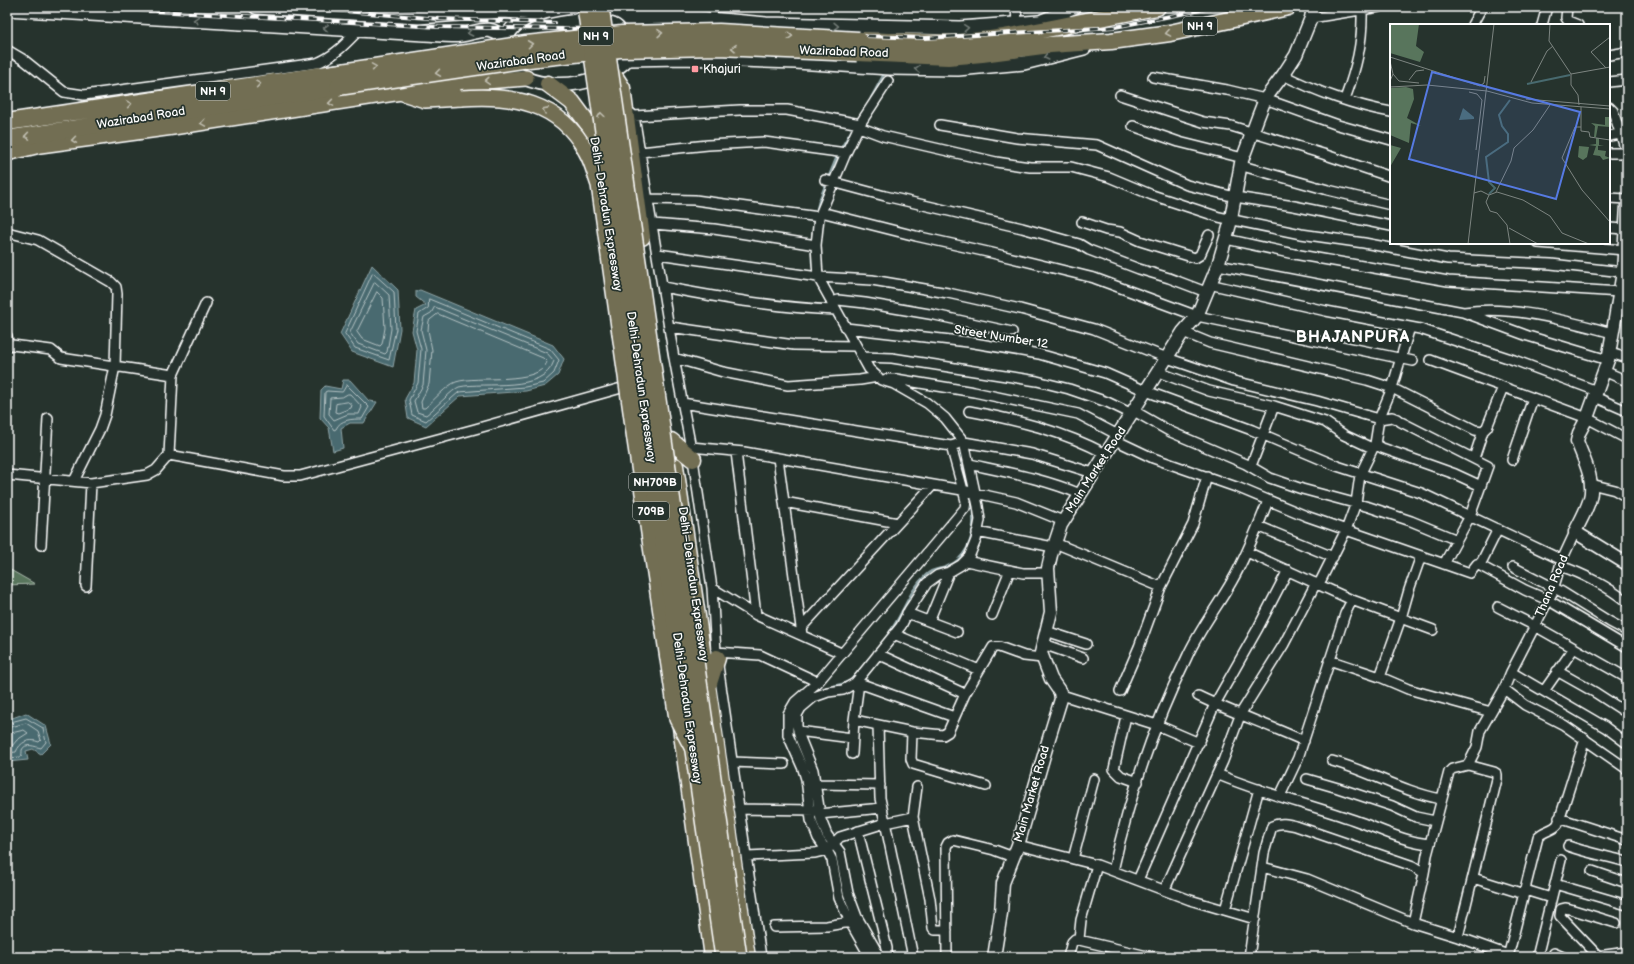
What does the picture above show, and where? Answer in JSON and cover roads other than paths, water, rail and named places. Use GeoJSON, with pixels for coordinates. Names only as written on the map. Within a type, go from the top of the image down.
{"type":"FeatureCollection","features":[{"type":"Feature","properties":{"kind":"highway","name":"Delhi-Dehradun Expressway"},"geometry":{"type":"LineString","coordinates":[[586,7],[724,957]]}},
{"type":"Feature","properties":{"kind":"highway","name":"Delhi-Dehradun Expressway"},"geometry":{"type":"LineString","coordinates":[[606,7],[738,957]]}},
{"type":"Feature","properties":{"kind":"highway","name":"Wazirabad Road"},"geometry":{"type":"LineString","coordinates":[[7,122],[526,44],[622,34],[719,32],[859,40],[949,42],[1014,36],[1142,8],[1157,7]]}},
{"type":"Feature","properties":{"kind":"highway","name":"Wazirabad Road"},"geometry":{"type":"LineString","coordinates":[[7,139],[338,87],[529,59],[620,49],[719,47],[948,57],[1014,36],[1050,45],[1111,41],[1170,33],[1288,7]]}},
{"type":"Feature","properties":{"kind":"highway","name":"Delhi–Dehradun Expressway"},"geometry":{"type":"LineString","coordinates":[[611,71],[622,88],[630,112],[672,441],[747,957]]}},
{"type":"Feature","properties":{"kind":"highway","name":"Delhi–Dehradun Expressway"},"geometry":{"type":"LineString","coordinates":[[548,84],[572,102],[592,129],[613,251],[663,589],[713,957]]}},
{"type":"Feature","properties":{"kind":"highway"},"geometry":{"type":"LineString","coordinates":[[672,441],[692,453]]}},
{"type":"Feature","properties":{"kind":"highway"},"geometry":{"type":"LineString","coordinates":[[708,686],[717,655]]}},
{"type":"Feature","properties":{"kind":"highway"},"geometry":{"type":"LineString","coordinates":[[680,718],[711,713]]}},
{"type":"Feature","properties":{"kind":"main road"},"geometry":{"type":"LineString","coordinates":[[256,7],[418,17],[472,14],[502,10],[540,10],[572,7]]}},
{"type":"Feature","properties":{"kind":"main road"},"geometry":{"type":"LineString","coordinates":[[540,10],[518,22],[505,39],[505,55],[508,63],[516,72],[526,78],[548,84],[561,85],[587,82],[611,71],[628,59],[636,46],[636,14],[622,12],[606,7]]}},
{"type":"Feature","properties":{"kind":"main road","name":"Wazirabad Road"},"geometry":{"type":"LineString","coordinates":[[7,9],[460,35],[485,29],[497,31],[505,39]]}},
{"type":"Feature","properties":{"kind":"main road","name":"Wazirabad Road"},"geometry":{"type":"LineString","coordinates":[[636,14],[782,24],[955,28],[1014,36],[1040,21],[1094,19]]}},
{"type":"Feature","properties":{"kind":"main road"},"geometry":{"type":"LineString","coordinates":[[695,59],[707,55],[715,44],[717,38],[714,25],[704,19]]}},
{"type":"Feature","properties":{"kind":"main road","name":"Wazirabad Road"},"geometry":{"type":"LineString","coordinates":[[628,59],[796,62],[890,68],[958,69],[1024,63],[1111,41]]}},
{"type":"Feature","properties":{"kind":"main road"},"geometry":{"type":"LineString","coordinates":[[7,153],[40,145],[173,127],[460,83],[526,78]]}},
{"type":"Feature","properties":{"kind":"main road"},"geometry":{"type":"LineString","coordinates":[[400,92],[425,100],[478,97],[506,98],[525,101],[558,118],[576,135],[586,151],[599,185],[636,448],[677,719],[693,750]]}},
{"type":"Feature","properties":{"kind":"street"},"geometry":{"type":"LineString","coordinates":[[1014,36],[1016,7]]}},
{"type":"Feature","properties":{"kind":"street"},"geometry":{"type":"LineString","coordinates":[[1312,13],[1362,10],[1379,7]]}},
{"type":"Feature","properties":{"kind":"street"},"geometry":{"type":"LineString","coordinates":[[1473,24],[1482,7]]}},
{"type":"Feature","properties":{"kind":"street"},"geometry":{"type":"LineString","coordinates":[[1542,24],[1547,7]]}},
{"type":"Feature","properties":{"kind":"street"},"geometry":{"type":"LineString","coordinates":[[1567,7],[1566,18],[1568,22],[1575,24]]}},
{"type":"Feature","properties":{"kind":"street"},"geometry":{"type":"LineString","coordinates":[[1040,21],[1070,8]]}},
{"type":"Feature","properties":{"kind":"street"},"geometry":{"type":"LineString","coordinates":[[1345,99],[1356,67],[1361,42],[1362,10]]}},
{"type":"Feature","properties":{"kind":"street","name":"Main Market Road"},"geometry":{"type":"LineString","coordinates":[[994,957],[1001,913],[1003,883],[1018,844],[1062,695],[1050,679],[1041,653],[1051,606],[1048,573],[1054,545],[1064,521],[1093,473],[1133,413],[1183,332],[1197,316],[1218,265],[1226,239],[1242,161],[1251,133],[1265,99],[1296,55],[1312,13]]}},
{"type":"Feature","properties":{"kind":"street"},"geometry":{"type":"LineString","coordinates":[[7,50],[24,60],[64,92],[84,96],[317,63],[334,54],[359,30]]}},
{"type":"Feature","properties":{"kind":"street"},"geometry":{"type":"LineString","coordinates":[[1610,55],[1627,52]]}},
{"type":"Feature","properties":{"kind":"street"},"geometry":{"type":"LineString","coordinates":[[1283,75],[1303,85],[1375,110],[1390,112]]}},
{"type":"Feature","properties":{"kind":"street"},"geometry":{"type":"LineString","coordinates":[[1154,76],[1265,99],[1338,125],[1390,140]]}},
{"type":"Feature","properties":{"kind":"street"},"geometry":{"type":"LineString","coordinates":[[1610,82],[1627,80]]}},
{"type":"Feature","properties":{"kind":"street"},"geometry":{"type":"LineString","coordinates":[[815,811],[805,774],[788,735],[788,714],[795,702],[818,682],[841,653],[961,514],[966,505],[969,492],[969,464],[945,418],[927,403],[894,384],[877,378],[853,346],[846,328],[832,308],[816,276],[813,245],[818,215],[829,181],[841,152],[858,124],[888,81]]}},
{"type":"Feature","properties":{"kind":"street"},"geometry":{"type":"LineString","coordinates":[[1120,95],[1203,122],[1231,126],[1323,154],[1390,177]]}},
{"type":"Feature","properties":{"kind":"street"},"geometry":{"type":"LineString","coordinates":[[1610,108],[1627,153],[1610,153]]}},
{"type":"Feature","properties":{"kind":"street"},"geometry":{"type":"LineString","coordinates":[[761,957],[717,655],[712,588],[692,453],[674,358],[640,152],[630,112],[786,110],[858,124],[882,136],[996,162],[1030,167],[1071,167],[1109,177],[1171,202],[1230,219],[1301,234],[1364,243],[1448,259],[1551,264],[1623,272]]}},
{"type":"Feature","properties":{"kind":"street"},"geometry":{"type":"LineString","coordinates":[[940,125],[1016,138],[1097,145],[1186,185],[1235,197],[1301,208],[1390,226]]}},
{"type":"Feature","properties":{"kind":"street"},"geometry":{"type":"LineString","coordinates":[[1133,126],[1242,161],[1246,167],[1328,190],[1390,205]]}},
{"type":"Feature","properties":{"kind":"street"},"geometry":{"type":"LineString","coordinates":[[1610,136],[1620,134]]}},
{"type":"Feature","properties":{"kind":"street"},"geometry":{"type":"LineString","coordinates":[[640,152],[708,145],[764,142],[841,152]]}},
{"type":"Feature","properties":{"kind":"street"},"geometry":{"type":"LineString","coordinates":[[829,181],[885,196],[1022,228],[1079,244],[1089,250],[1139,269],[1208,288],[1420,329],[1514,360],[1596,394],[1627,410]]}},
{"type":"Feature","properties":{"kind":"street"},"geometry":{"type":"LineString","coordinates":[[648,198],[695,200],[818,215],[992,253],[1094,278],[1197,316],[1413,361]]}},
{"type":"Feature","properties":{"kind":"street"},"geometry":{"type":"LineString","coordinates":[[1610,198],[1627,199]]}},
{"type":"Feature","properties":{"kind":"street","name":"Thana Road"},"geometry":{"type":"LineString","coordinates":[[1468,766],[1477,747],[1480,731],[1504,689],[1511,672],[1548,600],[1561,563],[1588,505],[1591,495],[1591,484],[1577,441],[1596,394],[1607,361],[1613,333],[1623,272],[1627,206]]}},
{"type":"Feature","properties":{"kind":"street"},"geometry":{"type":"LineString","coordinates":[[1082,222],[1106,230],[1120,232],[1140,241],[1195,258],[1200,255],[1209,235]]}},
{"type":"Feature","properties":{"kind":"street"},"geometry":{"type":"LineString","coordinates":[[653,224],[714,229],[813,245]]}},
{"type":"Feature","properties":{"kind":"street"},"geometry":{"type":"LineString","coordinates":[[1610,228],[1626,230]]}},
{"type":"Feature","properties":{"kind":"street"},"geometry":{"type":"LineString","coordinates":[[7,232],[38,240],[112,282],[116,286],[115,366],[103,422],[74,481]]}},
{"type":"Feature","properties":{"kind":"street"},"geometry":{"type":"LineString","coordinates":[[1226,239],[1294,254],[1448,282],[1620,292]]}},
{"type":"Feature","properties":{"kind":"street"},"geometry":{"type":"LineString","coordinates":[[1550,244],[1625,250]]}},
{"type":"Feature","properties":{"kind":"street"},"geometry":{"type":"LineString","coordinates":[[658,254],[816,276],[872,280],[948,293],[1020,309],[1094,329],[1167,358],[1234,381],[1317,401],[1379,419],[1392,417],[1488,466],[1470,516],[1444,564]]}},
{"type":"Feature","properties":{"kind":"street"},"geometry":{"type":"LineString","coordinates":[[1218,265],[1463,312],[1528,336],[1607,361],[1627,358]]}},
{"type":"Feature","properties":{"kind":"street"},"geometry":{"type":"LineString","coordinates":[[663,287],[764,304],[832,308]]}},
{"type":"Feature","properties":{"kind":"street"},"geometry":{"type":"LineString","coordinates":[[832,308],[838,300],[865,303],[935,315],[1012,332]]}},
{"type":"Feature","properties":{"kind":"street"},"geometry":{"type":"LineString","coordinates":[[7,475],[91,483],[147,475],[156,470],[169,455],[173,375],[206,303]]}},
{"type":"Feature","properties":{"kind":"street"},"geometry":{"type":"LineString","coordinates":[[1463,312],[1477,310],[1538,314],[1613,333]]}},
{"type":"Feature","properties":{"kind":"street"},"geometry":{"type":"LineString","coordinates":[[670,327],[794,345],[853,346]]}},
{"type":"Feature","properties":{"kind":"street"},"geometry":{"type":"LineString","coordinates":[[1165,889],[1217,774],[1241,713],[1284,644],[1333,558],[1346,530],[1356,503],[1360,475],[1374,446],[1379,419],[1392,388],[1410,327]]}},
{"type":"Feature","properties":{"kind":"street","name":"Street Number 12"},"geometry":{"type":"LineString","coordinates":[[846,328],[968,342],[1039,354],[1105,373],[1146,391],[1264,435],[1360,475],[1422,493],[1498,530],[1561,563],[1584,577],[1596,581],[1627,602]]}},
{"type":"Feature","properties":{"kind":"street"},"geometry":{"type":"LineString","coordinates":[[1183,332],[1210,343],[1367,380],[1392,388],[1475,430],[1483,431]]}},
{"type":"Feature","properties":{"kind":"street"},"geometry":{"type":"LineString","coordinates":[[8,343],[51,350],[61,358],[173,375]]}},
{"type":"Feature","properties":{"kind":"street"},"geometry":{"type":"LineString","coordinates":[[862,357],[892,358],[1037,381],[1075,391],[1133,413],[1171,432],[1252,466],[1270,478],[1411,521],[1457,540]]}},
{"type":"Feature","properties":{"kind":"street"},"geometry":{"type":"LineString","coordinates":[[674,358],[723,372],[788,385],[877,378],[896,379],[974,392],[1078,414],[1117,438],[1154,458],[1207,476],[1268,501],[1470,573],[1477,564],[1480,565],[1525,590],[1548,600],[1627,647]]}},
{"type":"Feature","properties":{"kind":"street"},"geometry":{"type":"LineString","coordinates":[[1430,360],[1586,418],[1627,438]]}},
{"type":"Feature","properties":{"kind":"street"},"geometry":{"type":"LineString","coordinates":[[1607,361],[1627,381]]}},
{"type":"Feature","properties":{"kind":"street"},"geometry":{"type":"LineString","coordinates":[[1158,372],[1209,391],[1274,406],[1325,422],[1344,435],[1454,474],[1481,486]]}},
{"type":"Feature","properties":{"kind":"street"},"geometry":{"type":"LineString","coordinates":[[169,455],[284,476],[300,476],[475,429],[632,384]]}},
{"type":"Feature","properties":{"kind":"street"},"geometry":{"type":"LineString","coordinates":[[1474,458],[1483,431],[1487,427],[1503,386]]}},
{"type":"Feature","properties":{"kind":"street"},"geometry":{"type":"LineString","coordinates":[[1512,460],[1533,398]]}},
{"type":"Feature","properties":{"kind":"street"},"geometry":{"type":"LineString","coordinates":[[682,403],[1032,454],[1093,473]]}},
{"type":"Feature","properties":{"kind":"street"},"geometry":{"type":"LineString","coordinates":[[1252,466],[1274,406]]}},
{"type":"Feature","properties":{"kind":"street"},"geometry":{"type":"LineString","coordinates":[[968,411],[1006,418],[1044,428],[1085,443],[1106,454]]}},
{"type":"Feature","properties":{"kind":"street"},"geometry":{"type":"LineString","coordinates":[[41,545],[48,418]]}},
{"type":"Feature","properties":{"kind":"street"},"geometry":{"type":"LineString","coordinates":[[880,957],[857,917],[848,893],[841,854],[818,838],[810,817],[815,811],[815,784],[813,770],[798,731],[797,715],[807,702],[814,698],[828,692],[843,690],[858,682],[901,626],[907,613],[927,583],[938,575],[949,572],[961,566],[969,557],[978,532],[980,520],[969,492],[958,444]]}},
{"type":"Feature","properties":{"kind":"street"},"geometry":{"type":"LineString","coordinates":[[692,453],[736,452],[933,485],[1016,502],[1064,521]]}},
{"type":"Feature","properties":{"kind":"street"},"geometry":{"type":"LineString","coordinates":[[736,452],[756,615]]}},
{"type":"Feature","properties":{"kind":"street"},"geometry":{"type":"LineString","coordinates":[[778,458],[802,632]]}},
{"type":"Feature","properties":{"kind":"street"},"geometry":{"type":"LineString","coordinates":[[969,464],[1063,486],[1080,494]]}},
{"type":"Feature","properties":{"kind":"street"},"geometry":{"type":"LineString","coordinates":[[1120,691],[1139,647],[1161,587],[1194,524],[1207,476]]}},
{"type":"Feature","properties":{"kind":"street"},"geometry":{"type":"LineString","coordinates":[[86,586],[91,483]]}},
{"type":"Feature","properties":{"kind":"street"},"geometry":{"type":"LineString","coordinates":[[1591,484],[1615,490],[1627,497]]}},
{"type":"Feature","properties":{"kind":"street"},"geometry":{"type":"LineString","coordinates":[[802,632],[933,485]]}},
{"type":"Feature","properties":{"kind":"street"},"geometry":{"type":"LineString","coordinates":[[1113,871],[1138,782],[1157,725],[1188,655],[1232,581],[1247,552],[1268,501]]}},
{"type":"Feature","properties":{"kind":"street"},"geometry":{"type":"LineString","coordinates":[[784,502],[898,523]]}},
{"type":"Feature","properties":{"kind":"street"},"geometry":{"type":"LineString","coordinates":[[1258,526],[1333,558]]}},
{"type":"Feature","properties":{"kind":"street"},"geometry":{"type":"LineString","coordinates":[[1480,565],[1498,530]]}},
{"type":"Feature","properties":{"kind":"street"},"geometry":{"type":"LineString","coordinates":[[978,532],[1054,545],[1161,587]]}},
{"type":"Feature","properties":{"kind":"street"},"geometry":{"type":"LineString","coordinates":[[1575,532],[1625,560]]}},
{"type":"Feature","properties":{"kind":"street"},"geometry":{"type":"LineString","coordinates":[[1247,552],[1352,600],[1433,630]]}},
{"type":"Feature","properties":{"kind":"street"},"geometry":{"type":"LineString","coordinates":[[1380,677],[1402,618],[1409,590],[1421,556]]}},
{"type":"Feature","properties":{"kind":"street"},"geometry":{"type":"LineString","coordinates":[[966,561],[1023,573],[1048,573]]}},
{"type":"Feature","properties":{"kind":"street"},"geometry":{"type":"LineString","coordinates":[[1513,567],[1562,592],[1627,631]]}},
{"type":"Feature","properties":{"kind":"street"},"geometry":{"type":"LineString","coordinates":[[992,615],[1010,570]]}},
{"type":"Feature","properties":{"kind":"street"},"geometry":{"type":"LineString","coordinates":[[1138,880],[1215,704],[1258,628],[1288,570]]}},
{"type":"Feature","properties":{"kind":"street"},"geometry":{"type":"LineString","coordinates":[[929,621],[949,572]]}},
{"type":"Feature","properties":{"kind":"street"},"geometry":{"type":"LineString","coordinates":[[712,588],[756,615],[802,632],[841,653]]}},
{"type":"Feature","properties":{"kind":"street"},"geometry":{"type":"LineString","coordinates":[[1280,796],[1298,758],[1329,660],[1345,614],[1352,600]]}},
{"type":"Feature","properties":{"kind":"street"},"geometry":{"type":"LineString","coordinates":[[1498,607],[1627,678]]}},
{"type":"Feature","properties":{"kind":"street"},"geometry":{"type":"LineString","coordinates":[[907,613],[957,632]]}},
{"type":"Feature","properties":{"kind":"street"},"geometry":{"type":"LineString","coordinates":[[1046,631],[1086,644]]}},
{"type":"Feature","properties":{"kind":"street"},"geometry":{"type":"LineString","coordinates":[[894,634],[979,670]]}},
{"type":"Feature","properties":{"kind":"street"},"geometry":{"type":"LineString","coordinates":[[1043,644],[1083,658]]}},
{"type":"Feature","properties":{"kind":"street"},"geometry":{"type":"LineString","coordinates":[[854,720],[912,732],[943,735],[948,732],[965,694],[991,649],[996,646],[1024,656],[1042,658]]}},
{"type":"Feature","properties":{"kind":"street"},"geometry":{"type":"LineString","coordinates":[[1544,691],[1574,648]]}},
{"type":"Feature","properties":{"kind":"street"},"geometry":{"type":"LineString","coordinates":[[878,654],[965,694]]}},
{"type":"Feature","properties":{"kind":"street"},"geometry":{"type":"LineString","coordinates":[[717,655],[760,655],[818,682]]}},
{"type":"Feature","properties":{"kind":"street"},"geometry":{"type":"LineString","coordinates":[[1329,660],[1380,677],[1408,689],[1490,712]]}},
{"type":"Feature","properties":{"kind":"street"},"geometry":{"type":"LineString","coordinates":[[1557,671],[1596,693],[1627,713]]}},
{"type":"Feature","properties":{"kind":"street"},"geometry":{"type":"LineString","coordinates":[[1511,672],[1605,727],[1625,742]]}},
{"type":"Feature","properties":{"kind":"street"},"geometry":{"type":"LineString","coordinates":[[858,682],[954,717]]}},
{"type":"Feature","properties":{"kind":"street"},"geometry":{"type":"LineString","coordinates":[[852,754],[852,738],[858,682]]}},
{"type":"Feature","properties":{"kind":"street"},"geometry":{"type":"LineString","coordinates":[[1504,689],[1525,705],[1564,725],[1627,769]]}},
{"type":"Feature","properties":{"kind":"street"},"geometry":{"type":"LineString","coordinates":[[1062,695],[1157,725],[1199,743]]}},
{"type":"Feature","properties":{"kind":"street"},"geometry":{"type":"LineString","coordinates":[[1198,696],[1304,741]]}},
{"type":"Feature","properties":{"kind":"street"},"geometry":{"type":"LineString","coordinates":[[1126,716],[1114,769],[1121,776],[1138,782]]}},
{"type":"Feature","properties":{"kind":"street"},"geometry":{"type":"LineString","coordinates":[[878,725],[882,808],[913,957]]}},
{"type":"Feature","properties":{"kind":"street"},"geometry":{"type":"LineString","coordinates":[[798,731],[852,738]]}},
{"type":"Feature","properties":{"kind":"street"},"geometry":{"type":"LineString","coordinates":[[912,732],[911,759],[913,764],[986,786]]}},
{"type":"Feature","properties":{"kind":"street"},"geometry":{"type":"LineString","coordinates":[[1262,867],[1307,879],[1413,924],[1458,937],[1508,956],[1538,837],[1557,826],[1585,739]]}},
{"type":"Feature","properties":{"kind":"street"},"geometry":{"type":"LineString","coordinates":[[1332,761],[1348,765],[1403,788],[1441,799]]}},
{"type":"Feature","properties":{"kind":"street"},"geometry":{"type":"LineString","coordinates":[[733,762],[784,764]]}},
{"type":"Feature","properties":{"kind":"street"},"geometry":{"type":"LineString","coordinates":[[1413,924],[1435,821],[1450,770],[1468,766],[1494,772],[1497,774],[1497,779],[1458,937]]}},
{"type":"Feature","properties":{"kind":"street"},"geometry":{"type":"LineString","coordinates":[[1217,774],[1413,841],[1430,844]]}},
{"type":"Feature","properties":{"kind":"street"},"geometry":{"type":"LineString","coordinates":[[1073,859],[1094,779]]}},
{"type":"Feature","properties":{"kind":"street"},"geometry":{"type":"LineString","coordinates":[[1307,779],[1392,806],[1416,817],[1435,821]]}},
{"type":"Feature","properties":{"kind":"street"},"geometry":{"type":"LineString","coordinates":[[815,784],[880,785]]}},
{"type":"Feature","properties":{"kind":"street"},"geometry":{"type":"LineString","coordinates":[[917,787],[914,817],[931,905],[933,928],[938,931],[947,930]]}},
{"type":"Feature","properties":{"kind":"street"},"geometry":{"type":"LineString","coordinates":[[1225,910],[1259,789]]}},
{"type":"Feature","properties":{"kind":"street"},"geometry":{"type":"LineString","coordinates":[[739,809],[815,811],[882,808]]}},
{"type":"Feature","properties":{"kind":"street"},"geometry":{"type":"LineString","coordinates":[[747,856],[815,853],[830,847],[840,837],[885,823],[914,817]]}},
{"type":"Feature","properties":{"kind":"street"},"geometry":{"type":"LineString","coordinates":[[1559,818],[1627,840]]}},
{"type":"Feature","properties":{"kind":"street"},"geometry":{"type":"LineString","coordinates":[[1249,957],[1267,838],[1272,826],[1286,824],[1412,866],[1424,873]]}},
{"type":"Feature","properties":{"kind":"street"},"geometry":{"type":"LineString","coordinates":[[858,831],[887,948],[885,957]]}},
{"type":"Feature","properties":{"kind":"street"},"geometry":{"type":"LineString","coordinates":[[947,957],[946,847],[950,841],[953,840],[994,850],[1013,857]]}},
{"type":"Feature","properties":{"kind":"street"},"geometry":{"type":"LineString","coordinates":[[1018,844],[1097,865],[1165,889],[1190,900],[1255,919]]}},
{"type":"Feature","properties":{"kind":"street"},"geometry":{"type":"LineString","coordinates":[[1568,846],[1581,851],[1599,854],[1627,862]]}},
{"type":"Feature","properties":{"kind":"street"},"geometry":{"type":"LineString","coordinates":[[830,847],[839,898],[850,922],[870,957]]}},
{"type":"Feature","properties":{"kind":"street"},"geometry":{"type":"LineString","coordinates":[[1536,957],[1561,860]]}},
{"type":"Feature","properties":{"kind":"street"},"geometry":{"type":"LineString","coordinates":[[1079,939],[1081,920],[1097,865]]}},
{"type":"Feature","properties":{"kind":"street"},"geometry":{"type":"LineString","coordinates":[[1592,872],[1627,883]]}},
{"type":"Feature","properties":{"kind":"street"},"geometry":{"type":"LineString","coordinates":[[1473,878],[1552,898]]}},
{"type":"Feature","properties":{"kind":"street"},"geometry":{"type":"LineString","coordinates":[[1555,884],[1627,905]]}},
{"type":"Feature","properties":{"kind":"street"},"geometry":{"type":"LineString","coordinates":[[1616,923],[1570,909],[1561,909],[1560,916],[1599,956],[1627,952]]}},
{"type":"Feature","properties":{"kind":"street"},"geometry":{"type":"LineString","coordinates":[[774,928],[827,926],[850,922]]}},
{"type":"Feature","properties":{"kind":"street"},"geometry":{"type":"LineString","coordinates":[[1068,957],[1073,940],[1079,939],[1147,956],[1159,957]]}},
{"type":"Feature","properties":{"kind":"street"},"geometry":{"type":"LineString","coordinates":[[1554,952],[1563,957]]}},
{"type":"Feature","properties":{"kind":"water"},"geometry":{"type":"Polygon","coordinates":[[[372,265],[398,290],[400,329],[393,367],[352,352],[340,334],[372,265]]]}},
{"type":"Feature","properties":{"kind":"water"},"geometry":{"type":"Polygon","coordinates":[[[420,290],[553,345],[564,359],[558,375],[545,386],[526,391],[460,396],[426,426],[408,418],[405,399],[414,383],[417,350],[412,331],[416,310],[426,305],[416,297],[416,291],[420,290]]]}},
{"type":"Feature","properties":{"kind":"water"},"geometry":{"type":"Polygon","coordinates":[[[343,380],[350,380],[369,401],[377,402],[364,423],[350,423],[341,428],[343,448],[333,451],[329,428],[320,418],[321,390],[325,386],[341,389],[343,380]]]}},
{"type":"Feature","properties":{"kind":"water"},"geometry":{"type":"Polygon","coordinates":[[[26,713],[46,726],[51,744],[41,754],[33,749],[26,751],[28,760],[7,762],[7,720],[26,713]]]}},
{"type":"Feature","properties":{"kind":"waterway"},"geometry":{"type":"LineString","coordinates":[[871,98],[885,72]]}},
{"type":"Feature","properties":{"kind":"waterway"},"geometry":{"type":"LineString","coordinates":[[840,150],[852,130]]}},
{"type":"Feature","properties":{"kind":"waterway"},"geometry":{"type":"LineString","coordinates":[[816,213],[819,201],[838,154]]}},
{"type":"Feature","properties":{"kind":"waterway"},"geometry":{"type":"LineString","coordinates":[[813,237],[814,222]]}},
{"type":"Feature","properties":{"kind":"waterway"},"geometry":{"type":"LineString","coordinates":[[812,250],[814,270]]}},
{"type":"Feature","properties":{"kind":"waterway"},"geometry":{"type":"LineString","coordinates":[[817,283],[829,307]]}},
{"type":"Feature","properties":{"kind":"waterway"},"geometry":{"type":"LineString","coordinates":[[831,311],[839,324]]}},
{"type":"Feature","properties":{"kind":"waterway"},"geometry":{"type":"LineString","coordinates":[[959,446],[969,490]]}},
{"type":"Feature","properties":{"kind":"waterway"},"geometry":{"type":"LineString","coordinates":[[825,688],[850,681],[886,638],[916,586],[931,571],[954,563],[967,548],[973,529],[973,515],[970,495]]}},
{"type":"Feature","properties":{"kind":"waterway"},"geometry":{"type":"LineString","coordinates":[[792,726],[796,743],[804,759]]}},
{"type":"Feature","properties":{"kind":"waterway"},"geometry":{"type":"LineString","coordinates":[[839,869],[842,890],[847,905]]}},
{"type":"Feature","properties":{"kind":"railway"},"geometry":{"type":"LineString","coordinates":[[84,7],[439,27],[564,29],[714,26],[866,36],[925,38],[1115,27],[1216,7]]}},
{"type":"Feature","properties":{"kind":"railway"},"geometry":{"type":"LineString","coordinates":[[296,7],[440,19],[555,23]]}},
{"type":"Feature","properties":{"kind":"place","name":"Khajuri"},"geometry":{"type":"Point","coordinates":[695,69]}},
{"type":"Feature","properties":{"kind":"district","name":"BHAJANPURA"},"geometry":{"type":"Point","coordinates":[1353,337]}}]}
